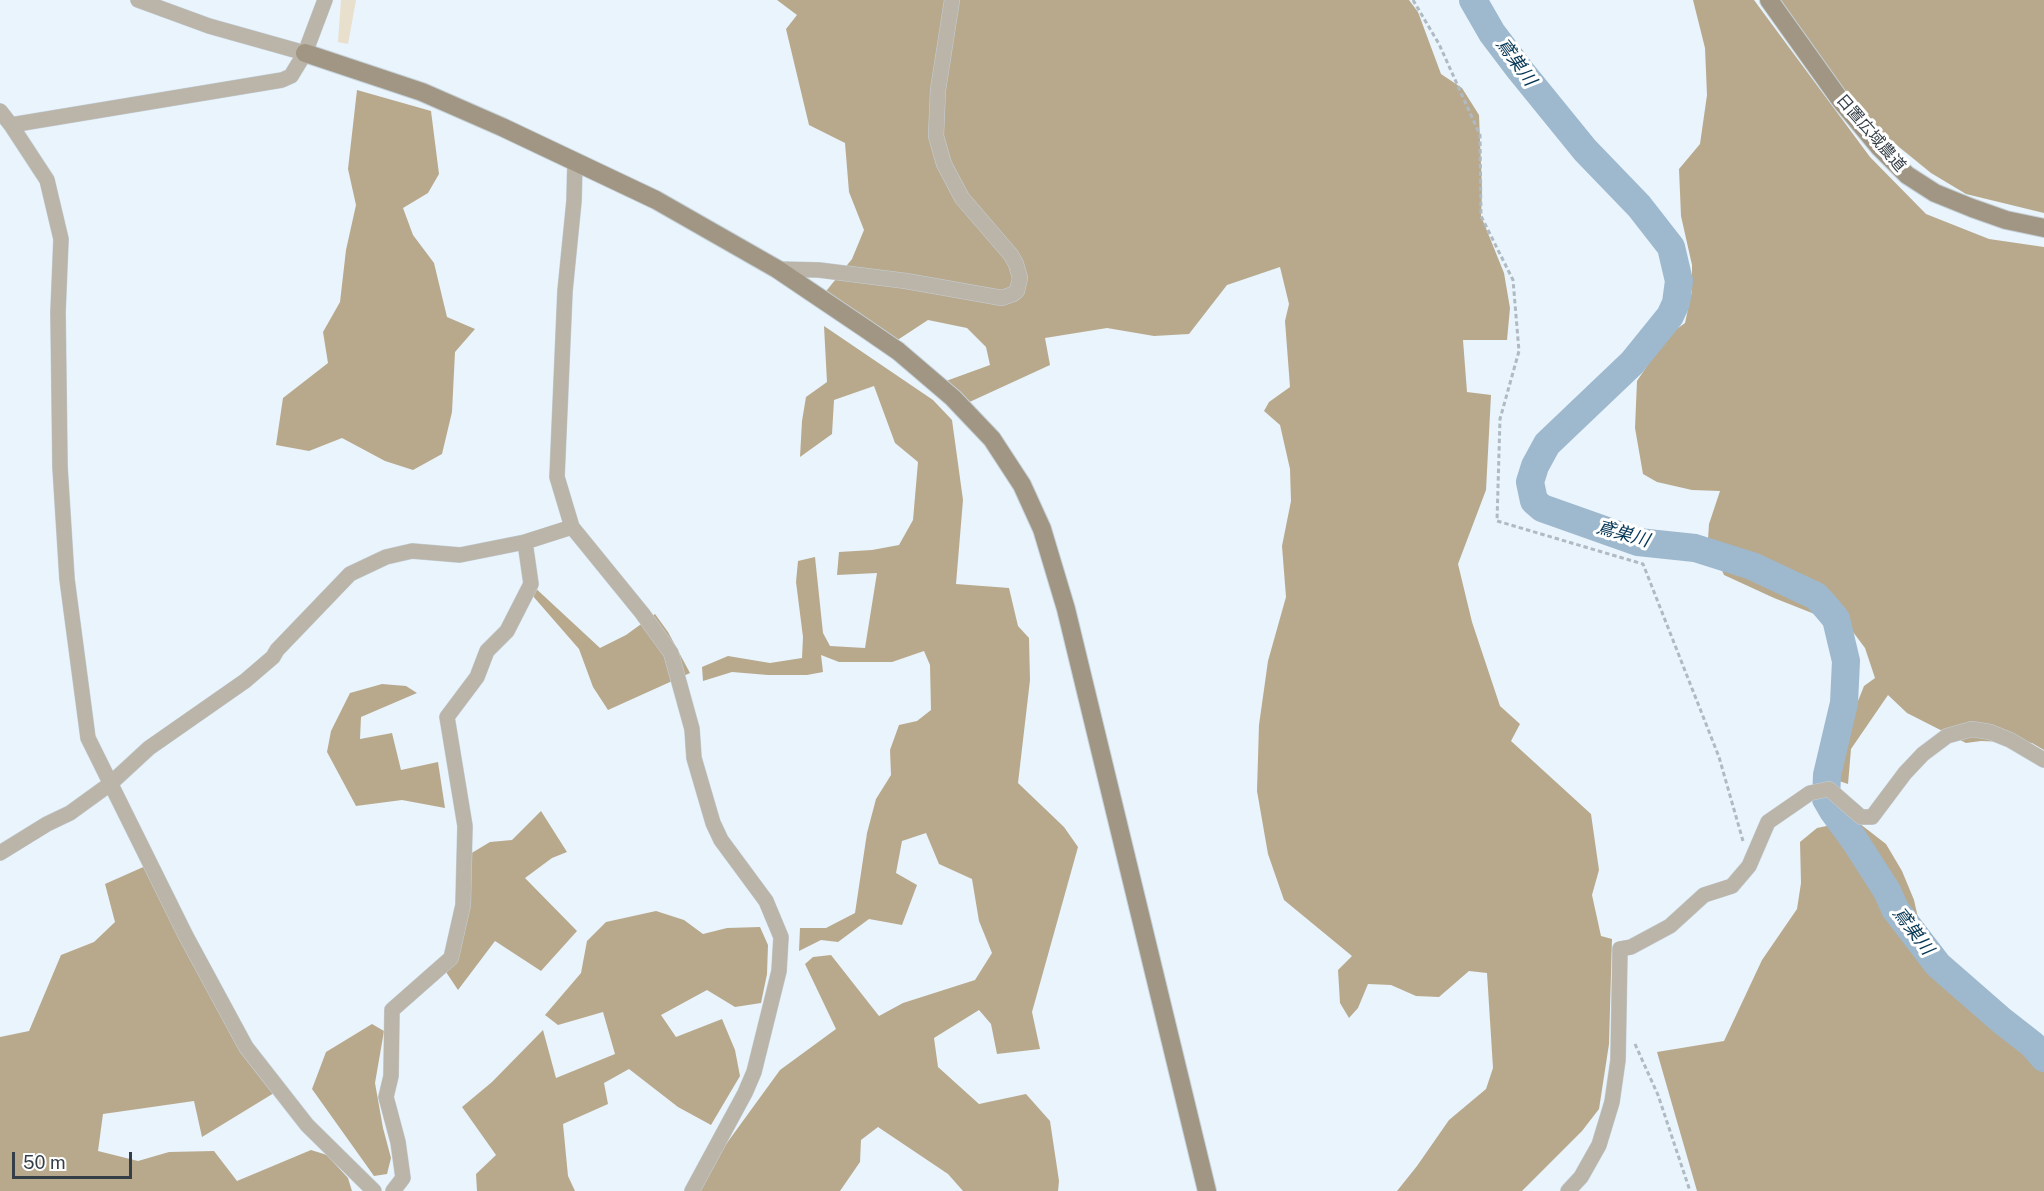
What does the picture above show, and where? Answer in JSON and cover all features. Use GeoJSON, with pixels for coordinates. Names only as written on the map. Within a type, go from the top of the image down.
{"type":"FeatureCollection","features":[{"type":"Feature","properties":{"kind":"street"},"geometry":{"type":"LineString","coordinates":[[138,0],[209,26],[305,53],[422,92],[656,200],[777,269],[898,351],[953,398],[992,439],[1022,485],[1042,529],[1066,609],[1207,1191]]}},
{"type":"Feature","properties":{"kind":"street"},"geometry":{"type":"LineString","coordinates":[[11,125],[282,80],[293,74],[305,53],[325,0]]}},
{"type":"Feature","properties":{"kind":"street"},"geometry":{"type":"LineString","coordinates":[[777,269],[819,270],[906,281],[1002,298],[1017,291],[1020,278],[1016,264],[1011,255],[962,198],[944,164],[936,136],[938,90],[952,0]]}},
{"type":"Feature","properties":{"kind":"street","name":"日置広域農道"},"geometry":{"type":"LineString","coordinates":[[1770,0],[1840,101],[1880,148],[1907,175],[1935,193],[1972,208],[2044,228]]}},
{"type":"Feature","properties":{"kind":"street"},"geometry":{"type":"LineString","coordinates":[[0,111],[47,180],[61,239],[58,312],[60,467],[68,579],[88,738],[186,936],[246,1047],[307,1125],[374,1191]]}},
{"type":"Feature","properties":{"kind":"street"},"geometry":{"type":"LineString","coordinates":[[575,161],[574,201],[565,291],[557,477],[572,527],[642,613],[671,653],[692,729],[694,758],[713,823],[721,840],[766,901],[782,937],[779,971],[754,1072],[692,1191]]}},
{"type":"Feature","properties":{"kind":"street"},"geometry":{"type":"LineString","coordinates":[[0,853],[47,824],[70,813],[110,784],[149,748],[246,681],[273,657],[277,650],[350,574],[386,557],[412,551],[460,555],[525,542],[572,527]]}},
{"type":"Feature","properties":{"kind":"street"},"geometry":{"type":"LineString","coordinates":[[393,1191],[403,1178],[398,1142],[386,1097],[391,1076],[392,1010],[451,958],[463,905],[465,826],[447,717],[477,677],[487,651],[507,631],[531,584],[525,542]]}},
{"type":"Feature","properties":{"kind":"street"},"geometry":{"type":"LineString","coordinates":[[1568,1191],[1581,1177],[1599,1145],[1612,1102],[1618,1060],[1620,949],[1631,947],[1670,926],[1704,895],[1732,886],[1749,867],[1768,822],[1810,793],[1829,789],[1861,817],[1872,817],[1905,773],[1923,754],[1947,736],[1972,729],[1990,732],[2010,740],[2044,760]]}},
{"type":"Feature","properties":{"kind":"path"},"geometry":{"type":"LineString","coordinates":[[1413,0],[1439,44],[1480,135],[1481,216],[1512,280],[1519,351],[1500,418],[1497,521],[1642,564],[1719,757],[1749,867]]}},
{"type":"Feature","properties":{"kind":"path"},"geometry":{"type":"LineString","coordinates":[[1634,1042],[1658,1095],[1690,1191]]}},
{"type":"Feature","properties":{"kind":"shaded area"},"geometry":{"type":"Polygon","coordinates":[[[341,0],[356,0],[348,44],[338,42],[341,0]]]}},
{"type":"Feature","properties":{"kind":"shaded area"},"geometry":{"type":"Polygon","coordinates":[[[777,0],[1409,0],[1418,12],[1441,74],[1462,88],[1479,115],[1481,216],[1504,273],[1510,308],[1507,340],[1463,340],[1467,392],[1491,395],[1486,490],[1458,564],[1472,622],[1500,706],[1520,724],[1511,741],[1591,814],[1599,870],[1592,895],[1601,936],[1612,939],[1609,1044],[1599,1109],[1582,1131],[1522,1191],[1397,1191],[1449,1120],[1486,1089],[1493,1068],[1487,973],[1469,971],[1439,997],[1416,996],[1391,985],[1368,984],[1358,1008],[1349,1018],[1340,1003],[1338,970],[1352,956],[1284,900],[1268,854],[1257,791],[1259,725],[1268,661],[1286,597],[1282,546],[1291,501],[1290,469],[1280,425],[1264,411],[1269,402],[1290,387],[1285,321],[1289,304],[1280,267],[1227,285],[1189,334],[1154,336],[1107,328],[1045,338],[1050,365],[963,405],[946,381],[990,365],[986,347],[967,328],[928,320],[896,341],[823,295],[852,259],[864,230],[849,192],[845,143],[809,125],[786,29],[797,15],[777,0]]]}},
{"type":"Feature","properties":{"kind":"shaded area"},"geometry":{"type":"Polygon","coordinates":[[[1693,0],[1754,0],[1870,157],[1926,214],[1989,239],[2044,247],[2044,750],[2032,743],[1981,741],[1966,743],[1907,713],[1888,695],[1851,749],[1848,784],[1836,780],[1846,731],[1864,686],[1875,678],[1865,648],[1850,628],[1774,598],[1724,575],[1708,539],[1709,524],[1720,491],[1692,490],[1657,482],[1643,474],[1635,428],[1637,381],[1667,336],[1685,323],[1692,291],[1692,265],[1681,216],[1679,169],[1700,144],[1707,95],[1705,48],[1693,0]]]}},
{"type":"Feature","properties":{"kind":"shaded area"},"geometry":{"type":"Polygon","coordinates":[[[1779,0],[2044,0],[2044,213],[1966,194],[1931,173],[1872,125],[1840,87],[1779,0]]]}},
{"type":"Feature","properties":{"kind":"shaded area"},"geometry":{"type":"Polygon","coordinates":[[[357,90],[431,111],[439,174],[428,193],[403,208],[413,235],[434,263],[447,317],[475,329],[455,352],[452,412],[442,454],[413,470],[385,461],[342,438],[309,451],[276,445],[283,398],[328,363],[323,332],[340,302],[346,250],[356,205],[348,169],[357,90]]]}},
{"type":"Feature","properties":{"kind":"shaded area"},"geometry":{"type":"Polygon","coordinates":[[[824,326],[933,400],[952,420],[963,500],[956,584],[1009,588],[1018,626],[1029,638],[1030,680],[1018,783],[1064,827],[1078,847],[1032,1012],[1040,1049],[997,1054],[991,1024],[979,1010],[934,1038],[938,1067],[979,1104],[1026,1094],[1050,1121],[1059,1181],[1058,1191],[963,1191],[948,1174],[878,1127],[861,1140],[860,1162],[840,1191],[692,1191],[780,1070],[836,1029],[805,964],[813,957],[831,955],[879,1016],[903,1003],[975,980],[992,953],[979,921],[972,879],[939,864],[926,833],[902,841],[896,873],[917,885],[902,925],[869,919],[838,942],[821,940],[799,951],[800,928],[826,928],[855,913],[867,833],[876,799],[891,775],[890,750],[899,725],[917,721],[931,710],[930,665],[924,651],[892,662],[839,662],[821,655],[823,672],[807,675],[768,675],[732,672],[703,681],[702,667],[728,656],[770,663],[802,658],[803,637],[796,582],[798,561],[815,557],[823,633],[830,646],[865,648],[877,573],[837,575],[839,552],[872,550],[899,545],[913,520],[918,462],[895,443],[874,386],[834,400],[832,434],[800,457],[806,397],[827,382],[824,326]]]}},
{"type":"Feature","properties":{"kind":"shaded area"},"geometry":{"type":"Polygon","coordinates":[[[531,584],[600,648],[626,635],[655,614],[668,632],[690,673],[608,710],[593,687],[579,649],[532,595],[531,584]]]}},
{"type":"Feature","properties":{"kind":"shaded area"},"geometry":{"type":"Polygon","coordinates":[[[382,684],[406,686],[417,693],[361,717],[360,739],[392,733],[401,770],[438,762],[445,808],[402,800],[356,806],[327,752],[331,731],[350,693],[382,684]]]}},
{"type":"Feature","properties":{"kind":"shaded area"},"geometry":{"type":"Polygon","coordinates":[[[541,811],[567,852],[552,858],[525,878],[577,931],[541,971],[495,941],[458,990],[442,966],[470,854],[490,842],[512,840],[541,811]]]}},
{"type":"Feature","properties":{"kind":"shaded area"},"geometry":{"type":"Polygon","coordinates":[[[1855,820],[1886,844],[1902,871],[1914,900],[1928,962],[1934,972],[1958,997],[1984,1016],[2044,1049],[2044,1191],[1697,1191],[1657,1052],[1724,1041],[1762,960],[1797,909],[1801,883],[1800,842],[1817,828],[1855,820]]]}},
{"type":"Feature","properties":{"kind":"shaded area"},"geometry":{"type":"Polygon","coordinates":[[[150,864],[274,1093],[202,1137],[194,1101],[103,1114],[98,1151],[138,1161],[169,1152],[214,1151],[237,1181],[311,1150],[327,1155],[348,1178],[352,1191],[0,1191],[0,1037],[29,1031],[61,955],[94,942],[115,922],[105,884],[150,864]]]}},
{"type":"Feature","properties":{"kind":"shaded area"},"geometry":{"type":"Polygon","coordinates":[[[656,911],[684,920],[703,934],[727,928],[760,927],[768,945],[767,974],[761,1003],[735,1007],[707,990],[661,1015],[676,1037],[722,1019],[735,1050],[740,1076],[711,1125],[678,1107],[629,1069],[604,1083],[608,1104],[563,1124],[568,1176],[575,1191],[477,1191],[476,1174],[496,1155],[462,1107],[492,1082],[543,1030],[556,1078],[615,1054],[603,1012],[558,1025],[545,1015],[581,973],[587,941],[606,922],[656,911]]]}},
{"type":"Feature","properties":{"kind":"shaded area"},"geometry":{"type":"Polygon","coordinates":[[[372,1024],[384,1031],[375,1083],[391,1158],[387,1174],[374,1176],[312,1089],[326,1052],[372,1024]]]}},
{"type":"Feature","properties":{"kind":"waterway","name":"鳶巣川"},"geometry":{"type":"LineString","coordinates":[[1473,0],[1492,33],[1520,70],[1585,150],[1639,206],[1671,247],[1679,281],[1676,303],[1670,316],[1632,363],[1547,444],[1535,466],[1530,482],[1534,501],[1542,508],[1638,542],[1695,548],[1752,566],[1816,596],[1836,619],[1846,661],[1844,703],[1827,775],[1826,799],[1887,891],[1895,909],[1938,965],[2033,1045],[2044,1058]]}}]}
